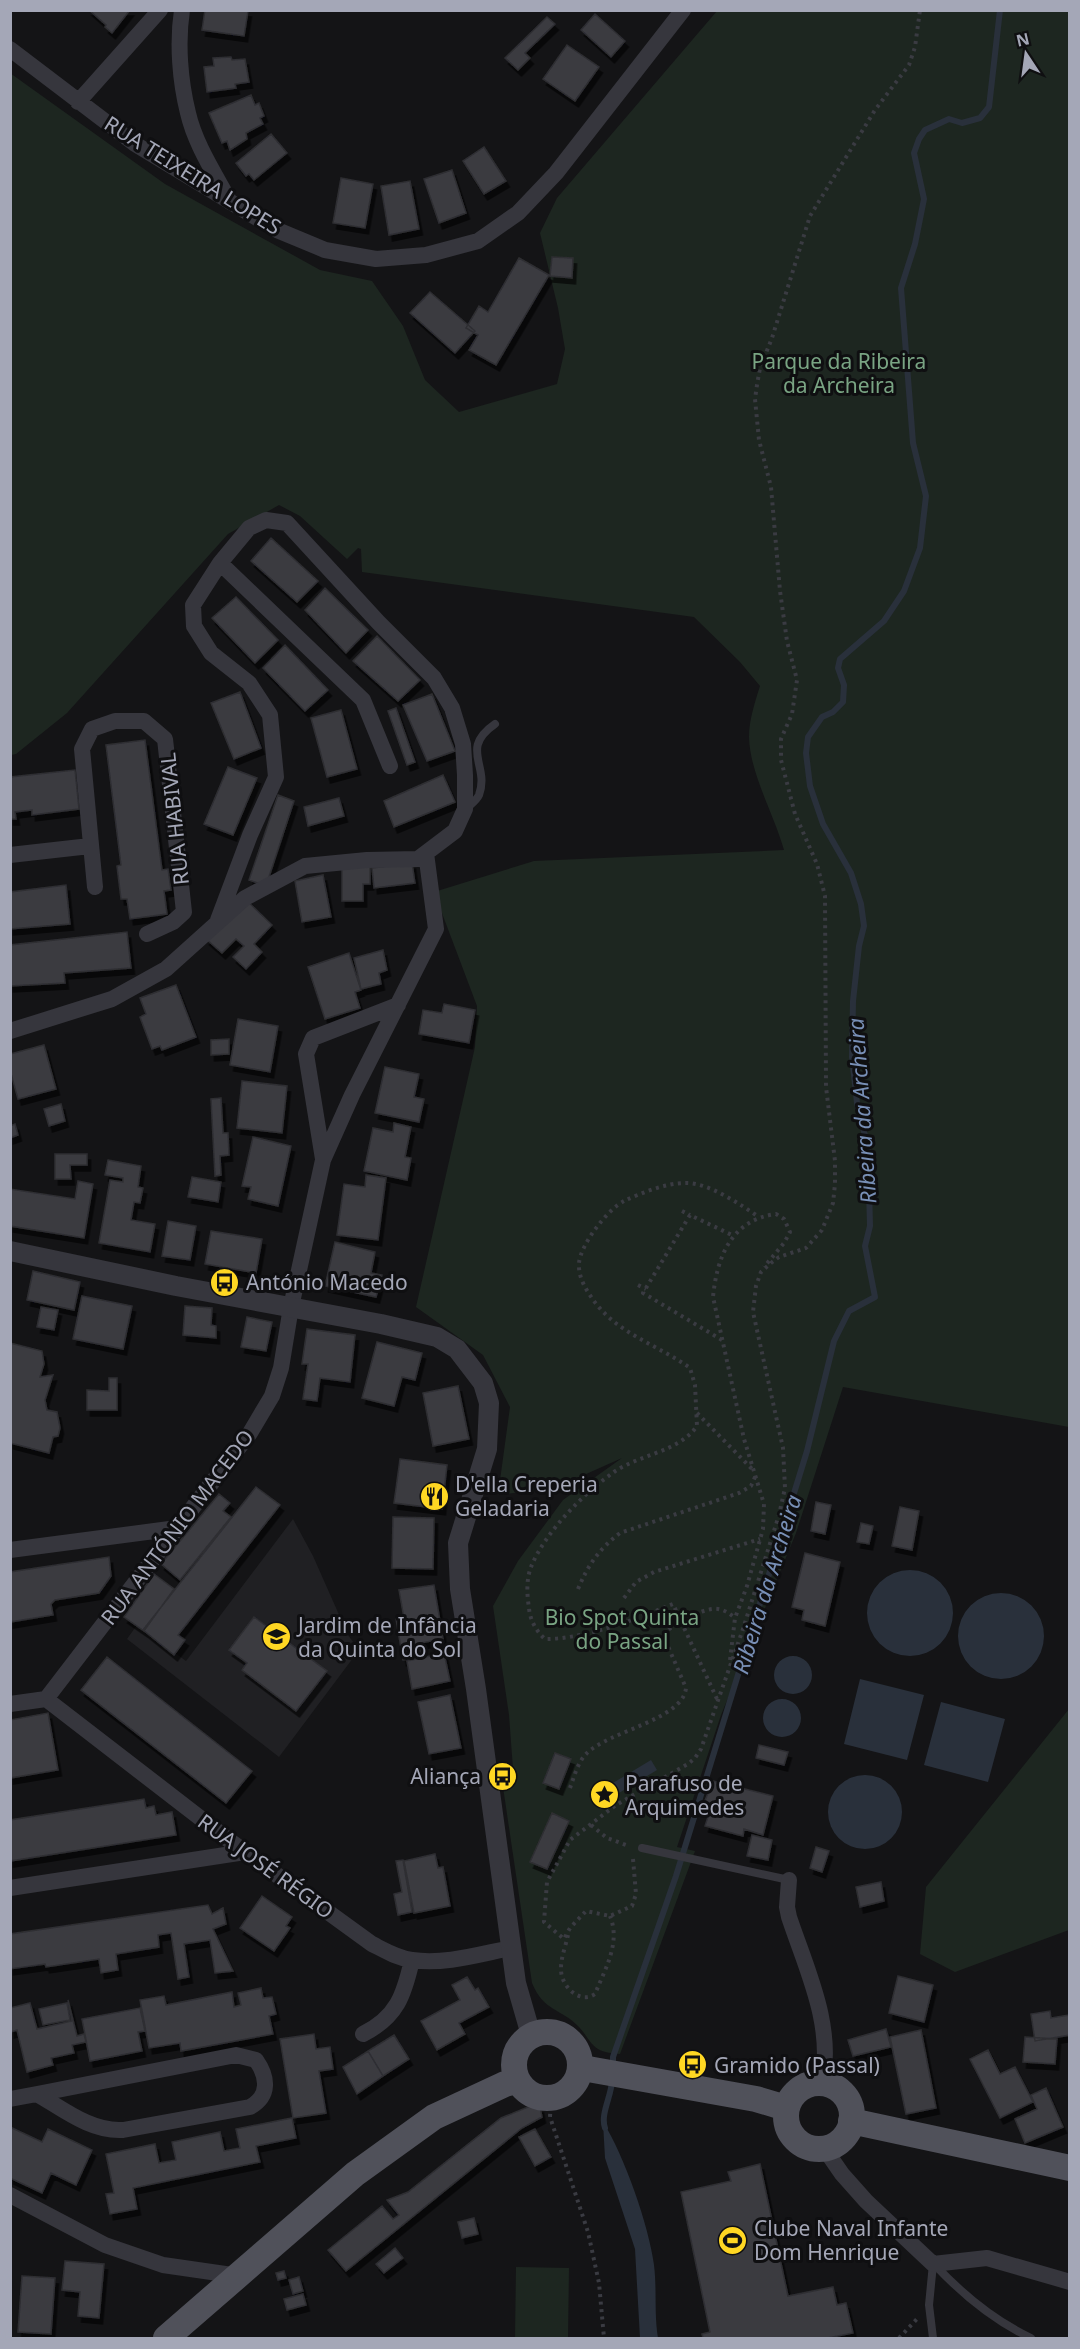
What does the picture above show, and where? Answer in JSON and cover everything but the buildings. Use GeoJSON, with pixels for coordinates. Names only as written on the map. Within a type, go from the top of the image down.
{"type":"FeatureCollection","features":[{"type":"Feature","properties":{"kind":"main road"},"geometry":{"type":"LineString","coordinates":[[602,2071],[578,2054],[569,2040],[554,2032],[545,2031],[531,2035],[519,2045],[514,2057],[513,2069],[517,2081],[523,2089],[537,2097],[551,2098],[563,2094],[572,2088],[578,2077],[602,2071],[756,2099],[786,2108]]}},
{"type":"Feature","properties":{"kind":"main road"},"geometry":{"type":"LineString","coordinates":[[166,2338],[355,2174],[434,2117],[517,2081]]}},
{"type":"Feature","properties":{"kind":"main road"},"geometry":{"type":"LineString","coordinates":[[812,2083],[822,2083],[842,2091],[849,2102],[851,2121],[847,2134],[838,2143],[824,2148],[808,2148],[790,2134],[786,2121],[786,2108],[792,2096],[799,2089],[812,2083]]}},
{"type":"Feature","properties":{"kind":"main road"},"geometry":{"type":"LineString","coordinates":[[851,2121],[1069,2168]]}},
{"type":"Feature","properties":{"kind":"street"},"geometry":{"type":"LineString","coordinates":[[78,102],[160,10]]}},
{"type":"Feature","properties":{"kind":"street"},"geometry":{"type":"LineString","coordinates":[[182,10],[181,72],[188,115],[204,153],[230,203]]}},
{"type":"Feature","properties":{"kind":"street","name":"RUA TEIXEIRA LOPES"},"geometry":{"type":"LineString","coordinates":[[10,50],[135,144],[230,203],[278,230],[326,250],[376,259],[426,255],[478,241],[518,213],[556,173],[683,10]]}},
{"type":"Feature","properties":{"kind":"street"},"geometry":{"type":"LineString","coordinates":[[11,1031],[112,999],[166,969],[246,897],[305,866],[367,860],[418,860],[455,831],[465,809],[463,744],[452,708],[434,678],[378,622],[287,523],[266,520],[249,528],[220,563],[193,605],[194,626],[212,653],[249,683],[270,716],[276,777],[250,835],[218,920]]}},
{"type":"Feature","properties":{"kind":"street"},"geometry":{"type":"LineString","coordinates":[[220,563],[363,700],[390,766]]}},
{"type":"Feature","properties":{"kind":"street","name":"RUA HABIVAL"},"geometry":{"type":"LineString","coordinates":[[95,887],[82,750],[92,729],[115,721],[144,721],[165,739],[184,912],[173,922],[147,934]]}},
{"type":"Feature","properties":{"kind":"street"},"geometry":{"type":"LineString","coordinates":[[10,855],[90,846]]}},
{"type":"Feature","properties":{"kind":"street"},"geometry":{"type":"LineString","coordinates":[[323,1160],[352,1095],[435,929],[426,853]]}},
{"type":"Feature","properties":{"kind":"street"},"geometry":{"type":"LineString","coordinates":[[323,1160],[306,1054],[313,1038],[398,1005]]}},
{"type":"Feature","properties":{"kind":"street","name":"RUA ANTÓNIO MACEDO"},"geometry":{"type":"LineString","coordinates":[[46,1700],[250,1434],[272,1396],[281,1368],[291,1307],[323,1160]]}},
{"type":"Feature","properties":{"kind":"street"},"geometry":{"type":"LineString","coordinates":[[10,1251],[436,1337],[457,1349],[483,1383],[489,1403],[487,1449],[458,1543],[460,1588],[516,1983],[531,2035]]}},
{"type":"Feature","properties":{"kind":"street"},"geometry":{"type":"LineString","coordinates":[[10,1550],[177,1528]]}},
{"type":"Feature","properties":{"kind":"street"},"geometry":{"type":"LineString","coordinates":[[10,1704],[46,1700]]}},
{"type":"Feature","properties":{"kind":"street","name":"RUA JOSÉ RÉGIO"},"geometry":{"type":"LineString","coordinates":[[46,1700],[245,1852],[372,1944],[392,1954],[412,1960],[457,1959],[511,1948]]}},
{"type":"Feature","properties":{"kind":"street"},"geometry":{"type":"LineString","coordinates":[[10,1888],[245,1852]]}},
{"type":"Feature","properties":{"kind":"street"},"geometry":{"type":"LineString","coordinates":[[789,1880],[787,1907],[789,1917],[824,2025],[826,2053],[822,2083]]}},
{"type":"Feature","properties":{"kind":"street"},"geometry":{"type":"LineString","coordinates":[[363,2034],[375,2028],[395,2010],[405,1988],[412,1960]]}},
{"type":"Feature","properties":{"kind":"street"},"geometry":{"type":"LineString","coordinates":[[10,2099],[236,2055],[256,2060],[266,2079],[263,2096],[249,2107],[112,2131],[88,2123],[37,2094]]}},
{"type":"Feature","properties":{"kind":"street"},"geometry":{"type":"LineString","coordinates":[[824,2148],[842,2174],[866,2201],[933,2264],[987,2258],[1070,2282]]}},
{"type":"Feature","properties":{"kind":"street"},"geometry":{"type":"LineString","coordinates":[[10,2195],[105,2245],[164,2265],[239,2276]]}},
{"type":"Feature","properties":{"kind":"lane"},"geometry":{"type":"LineString","coordinates":[[465,809],[478,797],[480,789],[477,746],[482,734],[495,724]]}},
{"type":"Feature","properties":{"kind":"lane"},"geometry":{"type":"LineString","coordinates":[[642,1848],[789,1880]]}},
{"type":"Feature","properties":{"kind":"lane"},"geometry":{"type":"LineString","coordinates":[[933,2264],[930,2305],[933,2338]]}},
{"type":"Feature","properties":{"kind":"lane"},"geometry":{"type":"LineString","coordinates":[[933,2264],[983,2308],[1031,2338]]}},
{"type":"Feature","properties":{"kind":"path"},"geometry":{"type":"LineString","coordinates":[[760,1272],[779,1257],[806,1248],[815,1239],[828,1217],[835,1184],[835,1161],[826,1087],[825,896],[817,864],[795,814],[781,760],[781,739],[792,714],[797,680],[787,641],[771,487],[759,440],[755,399],[760,368],[772,338],[810,216],[842,160],[875,110],[909,65],[915,47],[920,10]]}},
{"type":"Feature","properties":{"kind":"path"},"geometry":{"type":"LineString","coordinates":[[717,1700],[673,1604],[627,1622],[558,1639],[545,1639],[537,1633],[530,1614],[527,1593],[531,1568],[551,1532],[588,1494],[615,1471],[682,1440],[697,1426],[695,1384],[690,1368],[613,1324],[593,1301],[581,1280],[579,1262],[588,1241],[607,1215],[622,1202],[658,1188],[685,1183],[700,1185],[741,1205],[759,1217]]}},
{"type":"Feature","properties":{"kind":"path"},"geometry":{"type":"LineString","coordinates":[[682,1211],[734,1236]]}},
{"type":"Feature","properties":{"kind":"path"},"geometry":{"type":"LineString","coordinates":[[591,1825],[607,1838],[632,1846],[636,1894],[633,1906],[610,1916],[586,1911],[570,1928],[564,1939],[544,1922],[547,1882],[570,1840],[616,1804],[695,1758],[701,1749],[730,1665],[772,1538],[785,1488],[783,1448],[753,1312],[760,1272],[790,1232],[784,1219],[776,1214],[750,1221],[734,1236],[723,1251],[715,1274],[713,1297],[744,1439],[764,1504],[763,1529],[747,1586],[735,1618],[730,1665]]}},
{"type":"Feature","properties":{"kind":"path"},"geometry":{"type":"LineString","coordinates":[[690,1215],[644,1293],[723,1340]]}},
{"type":"Feature","properties":{"kind":"path"},"geometry":{"type":"LineString","coordinates":[[638,1285],[646,1289]]}},
{"type":"Feature","properties":{"kind":"path"},"geometry":{"type":"LineString","coordinates":[[697,1412],[755,1474]]}},
{"type":"Feature","properties":{"kind":"path"},"geometry":{"type":"LineString","coordinates":[[578,1589],[589,1564],[603,1545],[620,1533],[739,1493],[751,1486],[755,1474]]}},
{"type":"Feature","properties":{"kind":"path"},"geometry":{"type":"LineString","coordinates":[[624,1598],[636,1582],[654,1572],[760,1539]]}},
{"type":"Feature","properties":{"kind":"path"},"geometry":{"type":"LineString","coordinates":[[570,1788],[586,1754],[602,1743],[670,1710],[686,1695],[687,1688],[665,1637],[667,1631],[681,1621],[715,1608],[735,1618]]}},
{"type":"Feature","properties":{"kind":"path"},"geometry":{"type":"LineString","coordinates":[[570,1928],[560,1970],[563,1979],[574,1994],[590,1998],[596,1994],[614,1948],[614,1926],[610,1916]]}},
{"type":"Feature","properties":{"kind":"path"},"geometry":{"type":"LineString","coordinates":[[551,2098],[550,2117],[588,2232],[599,2283],[604,2338]]}},
{"type":"Feature","properties":{"kind":"shaded area","name":"Jardim de Infância da Quinta do Sol"},"geometry":{"type":"Polygon","coordinates":[[[293,1519],[313,1556],[348,1635],[359,1650],[279,1757],[127,1639],[137,1625],[186,1661],[293,1519]]]}},
{"type":"Feature","properties":{"kind":"shaded area"},"geometry":{"type":"Polygon","coordinates":[[[910,1570],[934,1577],[946,1589],[953,1613],[946,1637],[934,1649],[910,1656],[886,1649],[874,1637],[867,1613],[874,1589],[886,1577],[910,1570]]]}},
{"type":"Feature","properties":{"kind":"shaded area"},"geometry":{"type":"Polygon","coordinates":[[[1001,1593],[1025,1600],[1037,1612],[1044,1636],[1037,1660],[1025,1672],[1001,1679],[977,1672],[965,1660],[958,1636],[965,1612],[977,1600],[1001,1593]]]}},
{"type":"Feature","properties":{"kind":"shaded area"},"geometry":{"type":"Polygon","coordinates":[[[793,1656],[806,1662],[812,1675],[806,1688],[793,1694],[780,1688],[774,1675],[780,1662],[793,1656]]]}},
{"type":"Feature","properties":{"kind":"shaded area"},"geometry":{"type":"Polygon","coordinates":[[[860,1679],[924,1695],[907,1760],[844,1744],[860,1679]]]}},
{"type":"Feature","properties":{"kind":"shaded area"},"geometry":{"type":"Polygon","coordinates":[[[782,1699],[795,1705],[801,1718],[795,1731],[782,1737],[769,1731],[763,1718],[769,1705],[782,1699]]]}},
{"type":"Feature","properties":{"kind":"shaded area"},"geometry":{"type":"Polygon","coordinates":[[[941,1702],[1005,1719],[988,1782],[924,1765],[941,1702]]]}},
{"type":"Feature","properties":{"kind":"shaded area"},"geometry":{"type":"Polygon","coordinates":[[[651,1760],[657,1770],[604,1802],[598,1792],[651,1760]]]}},
{"type":"Feature","properties":{"kind":"shaded area"},"geometry":{"type":"Polygon","coordinates":[[[865,1775],[879,1778],[891,1786],[899,1798],[902,1812],[899,1826],[891,1838],[879,1846],[865,1849],[851,1846],[839,1838],[831,1826],[828,1812],[831,1798],[839,1786],[851,1778],[865,1775]]]}},
{"type":"Feature","properties":{"kind":"shaded area"},"geometry":{"type":"Polygon","coordinates":[[[603,2122],[627,2171],[647,2231],[654,2265],[658,2338],[640,2338],[635,2249],[605,2158],[603,2122]]]}},
{"type":"Feature","properties":{"kind":"green space"},"geometry":{"type":"Polygon","coordinates":[[[717,11],[1069,11],[1069,1427],[843,1387],[796,1533],[721,1715],[677,1847],[695,1851],[620,2054],[595,2047],[572,2021],[547,2005],[532,1983],[503,1787],[513,1769],[509,1715],[493,1606],[518,1561],[563,1500],[622,1458],[557,1487],[498,1495],[510,1407],[483,1355],[416,1307],[475,1047],[477,1006],[434,892],[534,861],[784,850],[758,780],[750,751],[750,724],[760,686],[740,662],[694,617],[362,572],[361,549],[358,548],[347,559],[300,516],[279,505],[228,534],[67,713],[16,754],[11,755],[10,73],[165,184],[320,270],[372,281],[403,326],[425,380],[459,412],[557,384],[565,349],[540,233],[557,198],[717,11]]]}},
{"type":"Feature","properties":{"kind":"green space"},"geometry":{"type":"Polygon","coordinates":[[[1069,1709],[1069,1930],[955,1972],[920,1954],[926,1887],[1069,1709]]]}},
{"type":"Feature","properties":{"kind":"green space"},"geometry":{"type":"Polygon","coordinates":[[[516,2267],[569,2268],[568,2338],[515,2338],[516,2267]]]}},
{"type":"Feature","properties":{"kind":"waterway","name":"Ribeira da Archeira"},"geometry":{"type":"LineString","coordinates":[[613,2067],[613,2057],[676,1876],[807,1451],[834,1341],[849,1311],[875,1297],[865,1246],[870,1226],[868,1148],[857,1103],[852,1057],[853,1001],[859,946],[864,926],[861,904],[851,873],[823,824],[810,786],[806,753],[808,737],[822,717],[833,712],[843,702],[844,685],[838,668],[840,659],[884,621],[904,591],[920,548],[926,496],[913,443],[901,288],[915,244],[924,199],[914,153],[925,130],[949,119],[962,123],[980,118],[989,107],[1000,10]]}},
{"type":"Feature","properties":{"kind":"waterway","name":"Ribeira da Archeira"},"geometry":{"type":"LineString","coordinates":[[605,2128],[604,2117],[612,2080]]}},
{"type":"Feature","properties":{"kind":"place","name":"António Macedo"},"geometry":{"type":"Point","coordinates":[225,1282]}},
{"type":"Feature","properties":{"kind":"place","name":"D'ella Creperia Geladaria"},"geometry":{"type":"Point","coordinates":[434,1496]}},
{"type":"Feature","properties":{"kind":"place","name":"Jardim de Infância da Quinta do Sol"},"geometry":{"type":"Point","coordinates":[277,1637]}},
{"type":"Feature","properties":{"kind":"place","name":"Aliança"},"geometry":{"type":"Point","coordinates":[502,1776]}},
{"type":"Feature","properties":{"kind":"place","name":"Parafuso de Arquimedes"},"geometry":{"type":"Point","coordinates":[604,1795]}},
{"type":"Feature","properties":{"kind":"place","name":"Gramido (Passal)"},"geometry":{"type":"Point","coordinates":[693,2065]}},
{"type":"Feature","properties":{"kind":"place","name":"Clube Naval Infante Dom Henrique"},"geometry":{"type":"Point","coordinates":[733,2240]}},
{"type":"Feature","properties":{"kind":"park label","name":"Parque da Ribeira da Archeira"},"geometry":{"type":"Point","coordinates":[839,373]}},
{"type":"Feature","properties":{"kind":"park label","name":"Bio Spot Quinta do Passal"},"geometry":{"type":"Point","coordinates":[622,1629]}}]}
